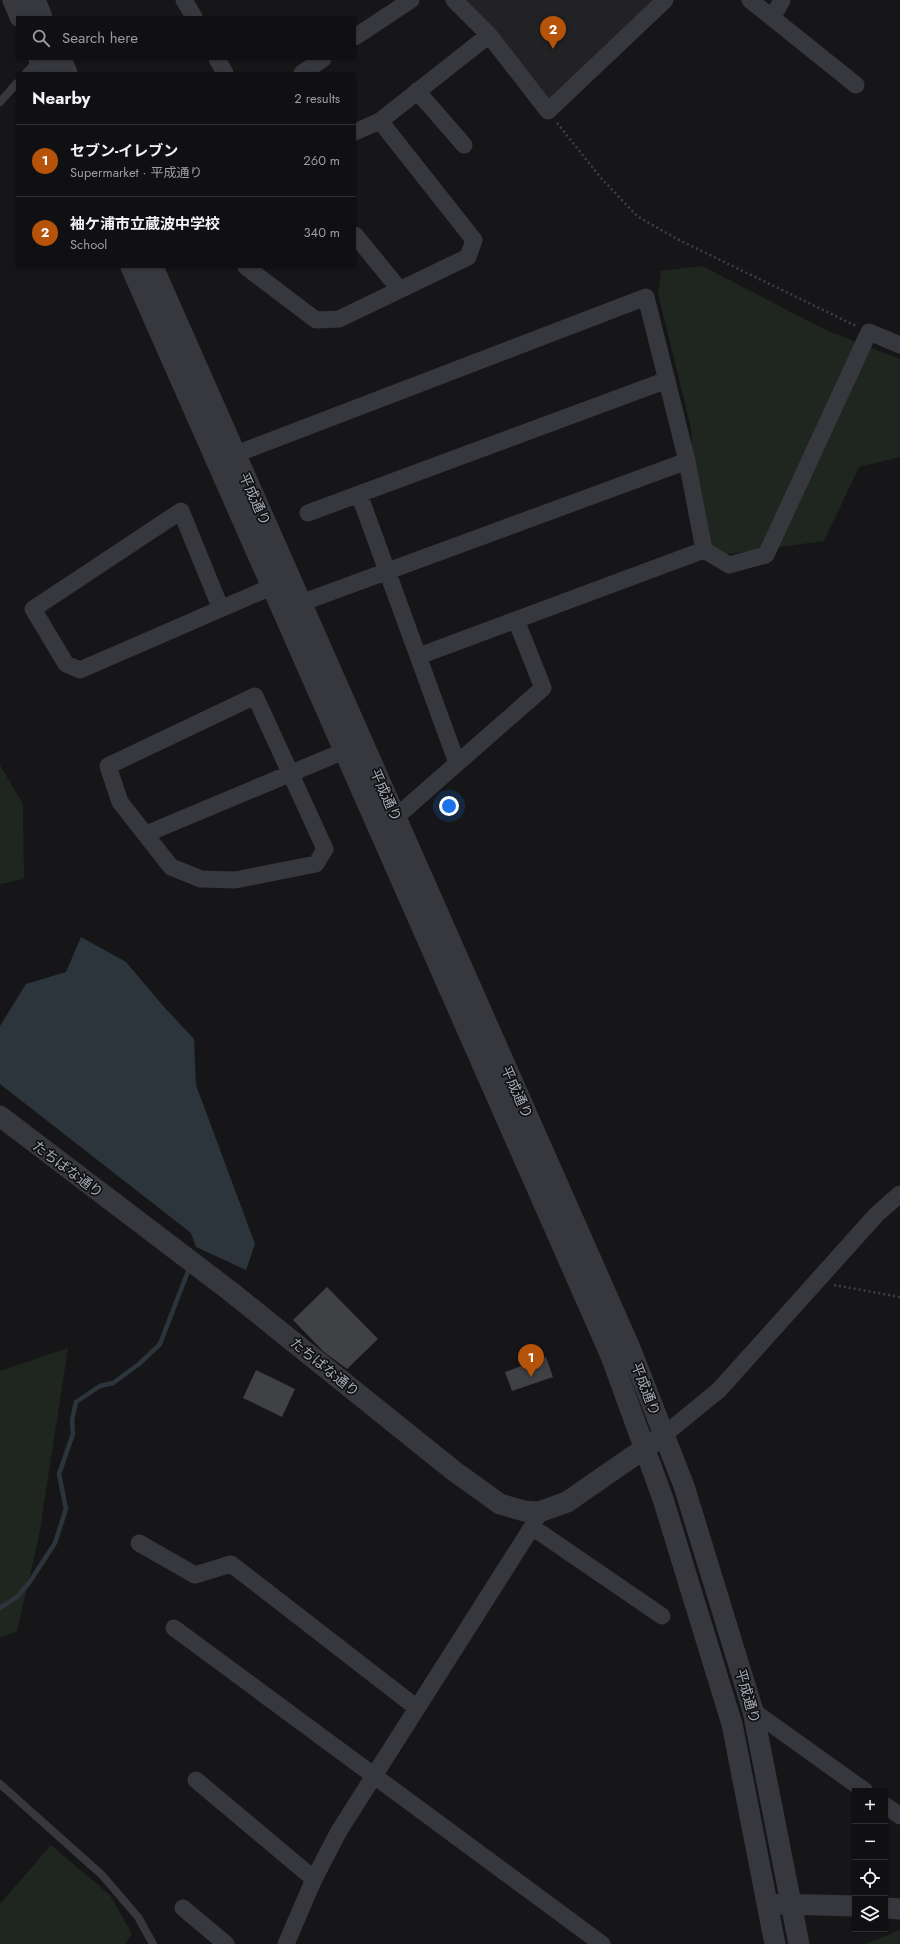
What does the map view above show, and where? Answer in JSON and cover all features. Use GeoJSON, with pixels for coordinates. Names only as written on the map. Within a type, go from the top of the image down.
{"type":"FeatureCollection","features":[{"type":"Feature","properties":{"kind":"street"},"geometry":{"type":"LineString","coordinates":[[13,0],[20,16]]}},
{"type":"Feature","properties":{"kind":"street"},"geometry":{"type":"LineString","coordinates":[[35,0],[42,16]]}},
{"type":"Feature","properties":{"kind":"street"},"geometry":{"type":"LineString","coordinates":[[184,0],[193,16]]}},
{"type":"Feature","properties":{"kind":"street"},"geometry":{"type":"LineString","coordinates":[[356,36],[411,0]]}},
{"type":"Feature","properties":{"kind":"street"},"geometry":{"type":"LineString","coordinates":[[454,0],[488,35],[548,111],[665,0]]}},
{"type":"Feature","properties":{"kind":"street"},"geometry":{"type":"LineString","coordinates":[[750,0],[856,85]]}},
{"type":"Feature","properties":{"kind":"street"},"geometry":{"type":"LineString","coordinates":[[772,18],[782,0]]}},
{"type":"Feature","properties":{"kind":"street"},"geometry":{"type":"LineString","coordinates":[[356,132],[380,121],[488,35]]}},
{"type":"Feature","properties":{"kind":"street"},"geometry":{"type":"LineString","coordinates":[[39,60],[45,72]]}},
{"type":"Feature","properties":{"kind":"street"},"geometry":{"type":"LineString","coordinates":[[61,60],[67,72]]}},
{"type":"Feature","properties":{"kind":"street"},"geometry":{"type":"LineString","coordinates":[[218,60],[224,72]]}},
{"type":"Feature","properties":{"kind":"street"},"geometry":{"type":"LineString","coordinates":[[304,72],[322,60]]}},
{"type":"Feature","properties":{"kind":"street"},"geometry":{"type":"LineString","coordinates":[[416,91],[464,144]]}},
{"type":"Feature","properties":{"kind":"street"},"geometry":{"type":"LineString","coordinates":[[247,268],[316,320],[339,319],[468,257],[474,240],[380,121]]}},
{"type":"Feature","properties":{"kind":"street"},"geometry":{"type":"LineString","coordinates":[[356,236],[400,290]]}},
{"type":"Feature","properties":{"kind":"street","name":"平成通り"},"geometry":{"type":"LineString","coordinates":[[131,268],[611,1356],[664,1499],[732,1724],[775,1944]]}},
{"type":"Feature","properties":{"kind":"street","name":"平成通り"},"geometry":{"type":"LineString","coordinates":[[153,268],[630,1348],[664,1434],[684,1486],[753,1711],[800,1944]]}},
{"type":"Feature","properties":{"kind":"street"},"geometry":{"type":"LineString","coordinates":[[236,454],[646,296],[687,461],[704,550],[729,565],[766,555],[869,332],[900,345]]}},
{"type":"Feature","properties":{"kind":"street"},"geometry":{"type":"LineString","coordinates":[[308,513],[667,380]]}},
{"type":"Feature","properties":{"kind":"street"},"geometry":{"type":"LineString","coordinates":[[301,604],[687,461]]}},
{"type":"Feature","properties":{"kind":"street"},"geometry":{"type":"LineString","coordinates":[[359,494],[457,764]]}},
{"type":"Feature","properties":{"kind":"street"},"geometry":{"type":"LineString","coordinates":[[221,609],[181,512],[33,609],[66,664],[80,670],[221,609],[271,587]]}},
{"type":"Feature","properties":{"kind":"street"},"geometry":{"type":"LineString","coordinates":[[418,656],[704,550]]}},
{"type":"Feature","properties":{"kind":"street"},"geometry":{"type":"LineString","coordinates":[[396,817],[543,688],[516,620]]}},
{"type":"Feature","properties":{"kind":"street"},"geometry":{"type":"LineString","coordinates":[[255,696],[290,774],[325,849],[316,864],[235,880],[201,879],[171,867],[120,802],[108,766],[255,696]]}},
{"type":"Feature","properties":{"kind":"street"},"geometry":{"type":"LineString","coordinates":[[146,834],[344,751]]}},
{"type":"Feature","properties":{"kind":"street","name":"たちばな通り"},"geometry":{"type":"LineString","coordinates":[[0,1116],[230,1291],[454,1470],[500,1504],[535,1519],[567,1502],[664,1434]]}},
{"type":"Feature","properties":{"kind":"street"},"geometry":{"type":"LineString","coordinates":[[664,1434],[719,1390],[818,1282],[877,1214],[900,1194]]}},
{"type":"Feature","properties":{"kind":"street"},"geometry":{"type":"LineString","coordinates":[[286,1944],[314,1879],[339,1831],[535,1519],[662,1616]]}},
{"type":"Feature","properties":{"kind":"street"},"geometry":{"type":"LineString","coordinates":[[139,1543],[195,1575],[231,1564],[417,1708]]}},
{"type":"Feature","properties":{"kind":"street"},"geometry":{"type":"LineString","coordinates":[[174,1628],[602,1944]]}},
{"type":"Feature","properties":{"kind":"street"},"geometry":{"type":"LineString","coordinates":[[753,1711],[861,1788]]}},
{"type":"Feature","properties":{"kind":"street"},"geometry":{"type":"LineString","coordinates":[[196,1780],[314,1879]]}},
{"type":"Feature","properties":{"kind":"street"},"geometry":{"type":"LineString","coordinates":[[888,1808],[900,1816]]}},
{"type":"Feature","properties":{"kind":"street"},"geometry":{"type":"LineString","coordinates":[[768,1904],[852,1906]]}},
{"type":"Feature","properties":{"kind":"street"},"geometry":{"type":"LineString","coordinates":[[183,1908],[226,1944]]}},
{"type":"Feature","properties":{"kind":"street"},"geometry":{"type":"LineString","coordinates":[[888,1908],[900,1909]]}},
{"type":"Feature","properties":{"kind":"lane"},"geometry":{"type":"LineString","coordinates":[[27,72],[38,60]]}},
{"type":"Feature","properties":{"kind":"lane"},"geometry":{"type":"LineString","coordinates":[[0,102],[16,84]]}},
{"type":"Feature","properties":{"kind":"lane"},"geometry":{"type":"LineString","coordinates":[[0,1784],[102,1875],[138,1917],[153,1944]]}},
{"type":"Feature","properties":{"kind":"path"},"geometry":{"type":"LineString","coordinates":[[548,111],[601,178],[637,216],[677,239],[869,332]]}},
{"type":"Feature","properties":{"kind":"path"},"geometry":{"type":"LineString","coordinates":[[818,1282],[900,1297]]}},
{"type":"Feature","properties":{"kind":"shaded area"},"geometry":{"type":"Polygon","coordinates":[[[462,0],[653,0],[548,99],[462,0]]]}},
{"type":"Feature","properties":{"kind":"shaded area"},"geometry":{"type":"Polygon","coordinates":[[[702,266],[828,331],[900,359],[900,457],[859,467],[824,541],[715,556],[693,493],[691,428],[658,294],[661,271],[702,266]]]}},
{"type":"Feature","properties":{"kind":"shaded area"},"geometry":{"type":"Polygon","coordinates":[[[0,765],[23,804],[24,879],[0,884],[0,765]]]}},
{"type":"Feature","properties":{"kind":"shaded area"},"geometry":{"type":"Polygon","coordinates":[[[81,937],[126,962],[164,1007],[194,1039],[196,1085],[255,1244],[246,1270],[196,1247],[191,1233],[0,1084],[0,1026],[26,984],[66,972],[81,937]]]}},
{"type":"Feature","properties":{"kind":"shaded area"},"geometry":{"type":"Polygon","coordinates":[[[68,1348],[39,1536],[17,1631],[0,1638],[0,1371],[68,1348]]]}},
{"type":"Feature","properties":{"kind":"shaded area"},"geometry":{"type":"Polygon","coordinates":[[[51,1845],[110,1895],[132,1934],[125,1944],[0,1944],[0,1904],[51,1845]]]}},
{"type":"Feature","properties":{"kind":"shaded area"},"geometry":{"type":"Polygon","coordinates":[[[900,1930],[900,1944],[865,1944],[900,1930]]]}},
{"type":"Feature","properties":{"kind":"building"},"geometry":{"type":"Polygon","coordinates":[[[327,1287],[378,1339],[347,1369],[324,1352],[293,1320],[327,1287]]]}},
{"type":"Feature","properties":{"kind":"building"},"geometry":{"type":"Polygon","coordinates":[[[546,1357],[553,1377],[512,1391],[505,1372],[546,1357]]]}},
{"type":"Feature","properties":{"kind":"building"},"geometry":{"type":"Polygon","coordinates":[[[256,1370],[295,1389],[282,1417],[243,1398],[256,1370]]]}},
{"type":"Feature","properties":{"kind":"waterway"},"geometry":{"type":"LineString","coordinates":[[0,1608],[17,1597],[29,1583],[55,1543],[66,1509],[59,1474],[73,1434],[72,1420],[76,1402],[100,1386],[113,1383],[139,1364],[160,1344],[190,1266]]}},
{"type":"Feature","properties":{"kind":"place","name":"袖ケ浦市立蔵波中学校"},"geometry":{"type":"Point","coordinates":[553,49]}},
{"type":"Feature","properties":{"kind":"place","name":"セブン-イレブン"},"geometry":{"type":"Point","coordinates":[531,1377]}}]}
